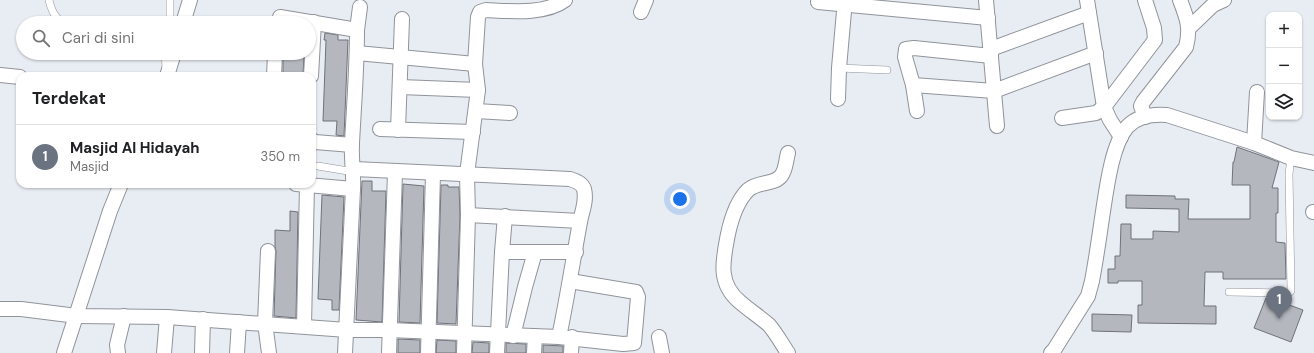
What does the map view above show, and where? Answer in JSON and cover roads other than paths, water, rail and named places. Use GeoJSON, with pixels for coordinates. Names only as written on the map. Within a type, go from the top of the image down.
{"type":"FeatureCollection","features":[{"type":"Feature","properties":{"kind":"street"},"geometry":{"type":"LineString","coordinates":[[185,16],[190,0]]}},
{"type":"Feature","properties":{"kind":"street"},"geometry":{"type":"LineString","coordinates":[[464,353],[468,215],[467,174],[478,90],[476,64],[478,17],[480,12],[486,10],[524,6],[533,12],[556,5],[565,0]]}},
{"type":"Feature","properties":{"kind":"street"},"geometry":{"type":"LineString","coordinates":[[986,0],[997,126]]}},
{"type":"Feature","properties":{"kind":"street"},"geometry":{"type":"LineString","coordinates":[[1062,118],[1096,113],[1104,107],[1154,40],[1154,28],[1145,0]]}},
{"type":"Feature","properties":{"kind":"street"},"geometry":{"type":"LineString","coordinates":[[1145,117],[1141,106],[1143,102],[1186,47],[1189,36],[1189,28],[1187,17],[1180,0]]}},
{"type":"Feature","properties":{"kind":"street"},"geometry":{"type":"LineString","coordinates":[[1189,28],[1214,5],[1224,0]]}},
{"type":"Feature","properties":{"kind":"street"},"geometry":{"type":"LineString","coordinates":[[818,2],[845,2],[988,18]]}},
{"type":"Feature","properties":{"kind":"street"},"geometry":{"type":"LineString","coordinates":[[838,99],[839,68],[845,2]]}},
{"type":"Feature","properties":{"kind":"street"},"geometry":{"type":"LineString","coordinates":[[345,353],[354,171],[352,145],[357,30],[360,7]]}},
{"type":"Feature","properties":{"kind":"street"},"geometry":{"type":"LineString","coordinates":[[917,111],[913,85],[904,57],[906,49],[914,48],[991,52],[1088,7],[1104,107],[1121,137]]}},
{"type":"Feature","properties":{"kind":"street"},"geometry":{"type":"LineString","coordinates":[[398,130],[402,19]]}},
{"type":"Feature","properties":{"kind":"street"},"geometry":{"type":"LineString","coordinates":[[316,22],[357,30]]}},
{"type":"Feature","properties":{"kind":"street"},"geometry":{"type":"LineString","coordinates":[[357,53],[476,64]]}},
{"type":"Feature","properties":{"kind":"street"},"geometry":{"type":"LineString","coordinates":[[913,85],[994,91],[1096,53]]}},
{"type":"Feature","properties":{"kind":"street"},"geometry":{"type":"LineString","coordinates":[[168,72],[172,60]]}},
{"type":"Feature","properties":{"kind":"street"},"geometry":{"type":"LineString","coordinates":[[274,72],[275,60]]}},
{"type":"Feature","properties":{"kind":"street"},"geometry":{"type":"LineString","coordinates":[[311,72],[312,60]]}},
{"type":"Feature","properties":{"kind":"street"},"geometry":{"type":"LineString","coordinates":[[0,75],[16,77]]}},
{"type":"Feature","properties":{"kind":"street"},"geometry":{"type":"LineString","coordinates":[[400,87],[478,90]]}},
{"type":"Feature","properties":{"kind":"street"},"geometry":{"type":"LineString","coordinates":[[1254,142],[1257,92]]}},
{"type":"Feature","properties":{"kind":"street"},"geometry":{"type":"LineString","coordinates":[[476,111],[510,113]]}},
{"type":"Feature","properties":{"kind":"street"},"geometry":{"type":"LineString","coordinates":[[1051,353],[1088,296],[1092,281],[1112,164],[1121,137],[1132,123],[1156,114],[1167,116],[1254,142],[1291,158],[1314,163]]}},
{"type":"Feature","properties":{"kind":"street"},"geometry":{"type":"LineString","coordinates":[[380,129],[473,132]]}},
{"type":"Feature","properties":{"kind":"street"},"geometry":{"type":"LineString","coordinates":[[316,142],[352,145]]}},
{"type":"Feature","properties":{"kind":"street"},"geometry":{"type":"LineString","coordinates":[[788,153],[784,171],[780,178],[771,182],[759,183],[752,187],[746,193],[734,213],[723,263],[726,283],[730,293],[739,302],[770,326],[788,353]]}},
{"type":"Feature","properties":{"kind":"street"},"geometry":{"type":"LineString","coordinates":[[354,171],[467,174],[570,179],[578,181],[584,187],[585,196],[570,281],[565,337],[571,353]]}},
{"type":"Feature","properties":{"kind":"street"},"geometry":{"type":"LineString","coordinates":[[389,353],[395,172]]}},
{"type":"Feature","properties":{"kind":"street"},"geometry":{"type":"LineString","coordinates":[[428,353],[433,174]]}},
{"type":"Feature","properties":{"kind":"street"},"geometry":{"type":"LineString","coordinates":[[316,186],[353,189]]}},
{"type":"Feature","properties":{"kind":"street"},"geometry":{"type":"LineString","coordinates":[[64,353],[110,211],[119,188]]}},
{"type":"Feature","properties":{"kind":"street"},"geometry":{"type":"LineString","coordinates":[[301,188],[304,326]]}},
{"type":"Feature","properties":{"kind":"street"},"geometry":{"type":"LineString","coordinates":[[468,215],[580,221]]}},
{"type":"Feature","properties":{"kind":"street"},"geometry":{"type":"LineString","coordinates":[[497,353],[505,216]]}},
{"type":"Feature","properties":{"kind":"street"},"geometry":{"type":"LineString","coordinates":[[268,251],[265,323],[269,353]]}},
{"type":"Feature","properties":{"kind":"street"},"geometry":{"type":"LineString","coordinates":[[502,252],[576,252]]}},
{"type":"Feature","properties":{"kind":"street"},"geometry":{"type":"LineString","coordinates":[[513,336],[535,252]]}},
{"type":"Feature","properties":{"kind":"street"},"geometry":{"type":"LineString","coordinates":[[0,309],[21,309],[77,316],[167,317],[347,330],[428,331],[464,334],[565,337],[606,348],[634,342],[638,294],[636,292],[570,281]]}},
{"type":"Feature","properties":{"kind":"street"},"geometry":{"type":"LineString","coordinates":[[118,353],[117,345],[124,316]]}},
{"type":"Feature","properties":{"kind":"street"},"geometry":{"type":"LineString","coordinates":[[164,353],[167,317]]}},
{"type":"Feature","properties":{"kind":"street"},"geometry":{"type":"LineString","coordinates":[[202,353],[203,319]]}},
{"type":"Feature","properties":{"kind":"street"},"geometry":{"type":"LineString","coordinates":[[237,353],[239,322]]}},
{"type":"Feature","properties":{"kind":"street"},"geometry":{"type":"LineString","coordinates":[[534,353],[535,336]]}},
{"type":"Feature","properties":{"kind":"street"},"geometry":{"type":"LineString","coordinates":[[659,337],[662,353]]}},
{"type":"Feature","properties":{"kind":"lane"},"geometry":{"type":"LineString","coordinates":[[49,0],[51,9],[56,16]]}},
{"type":"Feature","properties":{"kind":"lane"},"geometry":{"type":"LineString","coordinates":[[170,0],[170,16]]}},
{"type":"Feature","properties":{"kind":"lane"},"geometry":{"type":"LineString","coordinates":[[166,60],[167,72]]}},
{"type":"Feature","properties":{"kind":"lane"},"geometry":{"type":"LineString","coordinates":[[839,68],[887,70]]}},
{"type":"Feature","properties":{"kind":"lane"},"geometry":{"type":"LineString","coordinates":[[1229,292],[1289,294],[1291,291],[1289,174],[1291,158]]}},
{"type":"Feature","properties":{"kind":"lane"},"geometry":{"type":"LineString","coordinates":[[318,166],[354,171]]}},
{"type":"Feature","properties":{"kind":"place","name":"Masjid Al Hidayah"},"geometry":{"type":"Point","coordinates":[1279,319]}}]}
